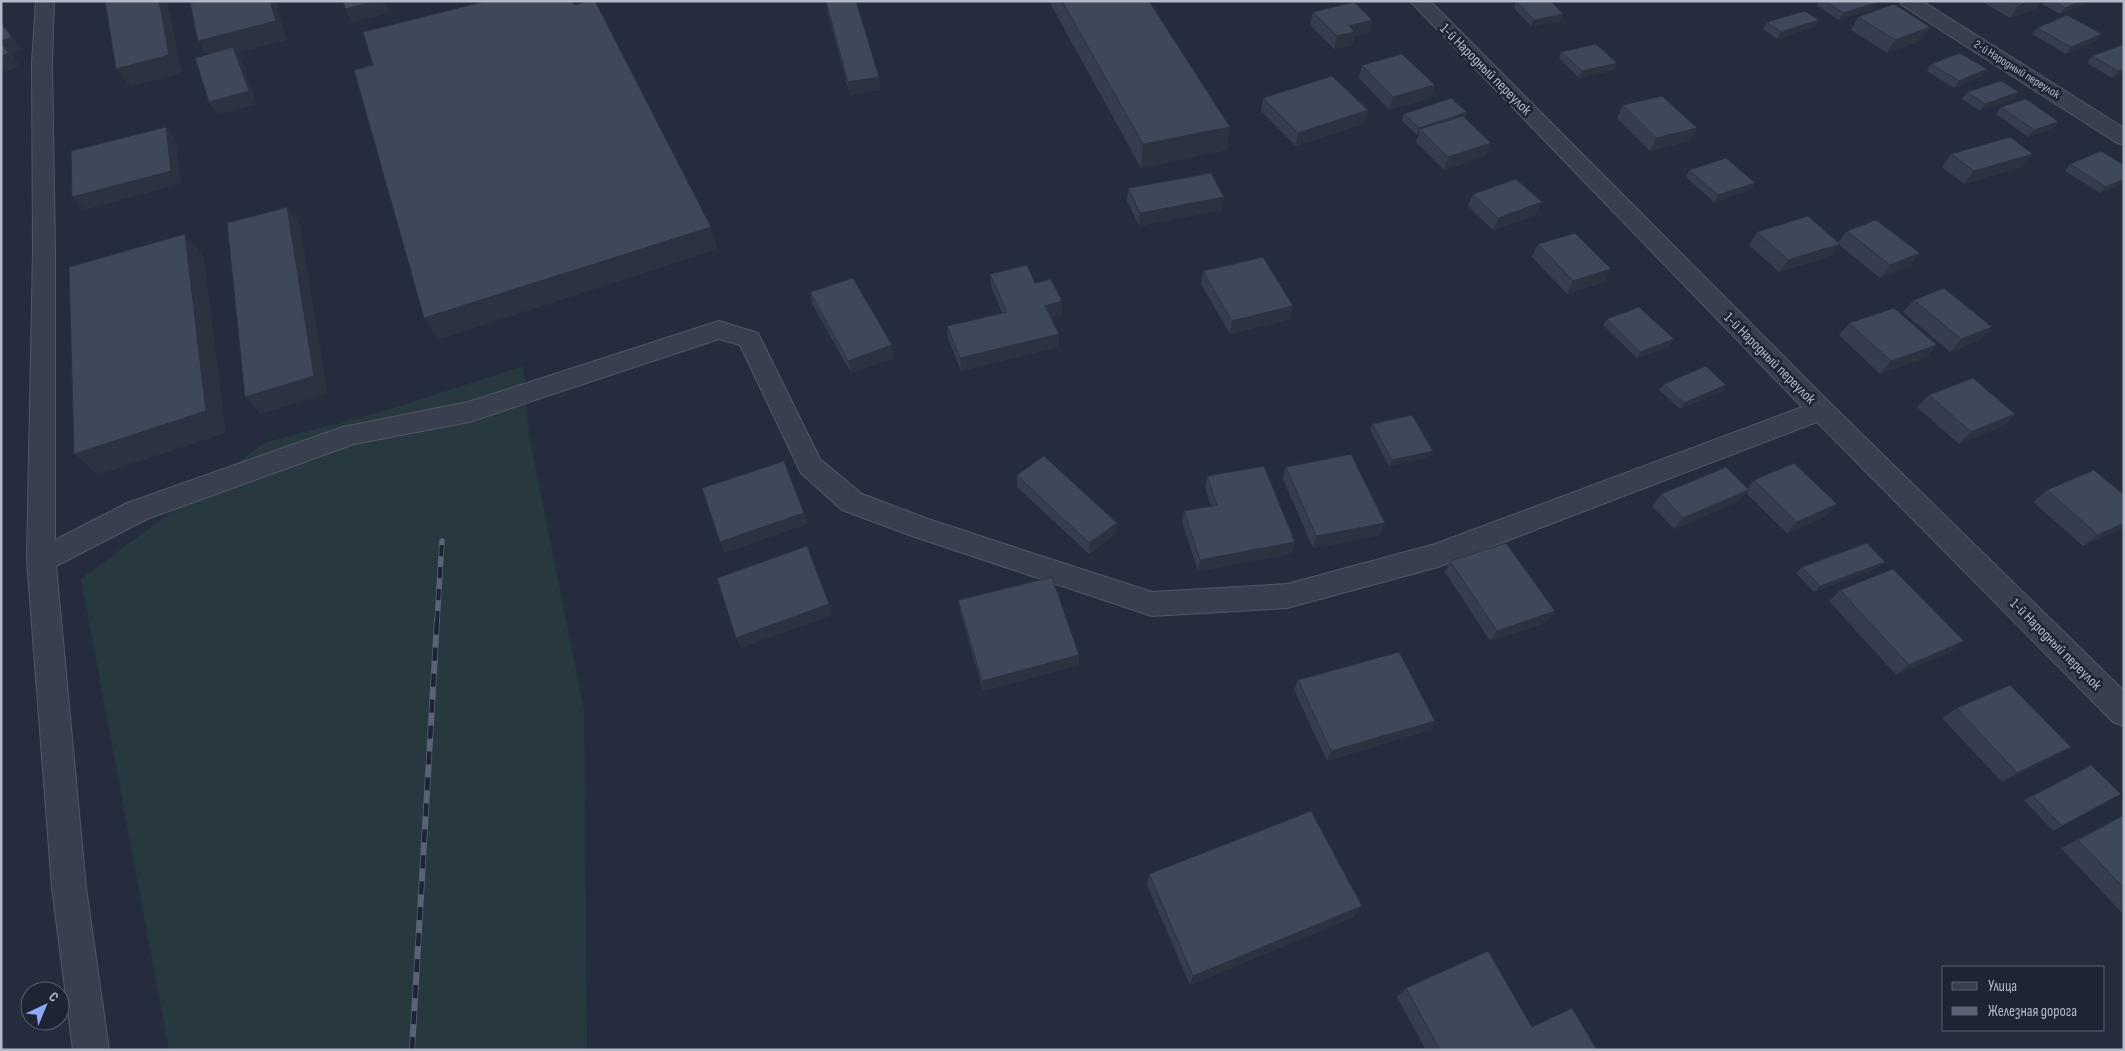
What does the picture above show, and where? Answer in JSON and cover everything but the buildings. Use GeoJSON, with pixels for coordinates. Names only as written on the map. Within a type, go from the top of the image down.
{"type":"FeatureCollection","features":[{"type":"Feature","properties":{"kind":"street"},"geometry":{"type":"LineString","coordinates":[[45,1],[42,63],[44,251],[41,560],[69,888],[91,1050]]}},
{"type":"Feature","properties":{"kind":"street","name":"1-й Народный переулок"},"geometry":{"type":"LineString","coordinates":[[1419,1],[1821,410],[2124,712]]}},
{"type":"Feature","properties":{"kind":"street","name":"2-й Народный переулок"},"geometry":{"type":"LineString","coordinates":[[1909,1],[2124,138]]}},
{"type":"Feature","properties":{"kind":"street"},"geometry":{"type":"LineString","coordinates":[[41,560],[137,511],[352,434],[469,412],[719,330],[749,338],[810,466],[852,502],[922,528],[1152,604],[1286,596],[1438,555],[1821,410]]}},
{"type":"Feature","properties":{"kind":"shaded area"},"geometry":{"type":"Polygon","coordinates":[[[523,366],[529,434],[584,710],[587,1050],[169,1050],[81,579],[264,443],[388,410],[523,366]]]}},
{"type":"Feature","properties":{"kind":"railway"},"geometry":{"type":"LineString","coordinates":[[437,622],[442,541]]}},
{"type":"Feature","properties":{"kind":"railway"},"geometry":{"type":"LineString","coordinates":[[412,1050],[437,620]]}}]}
